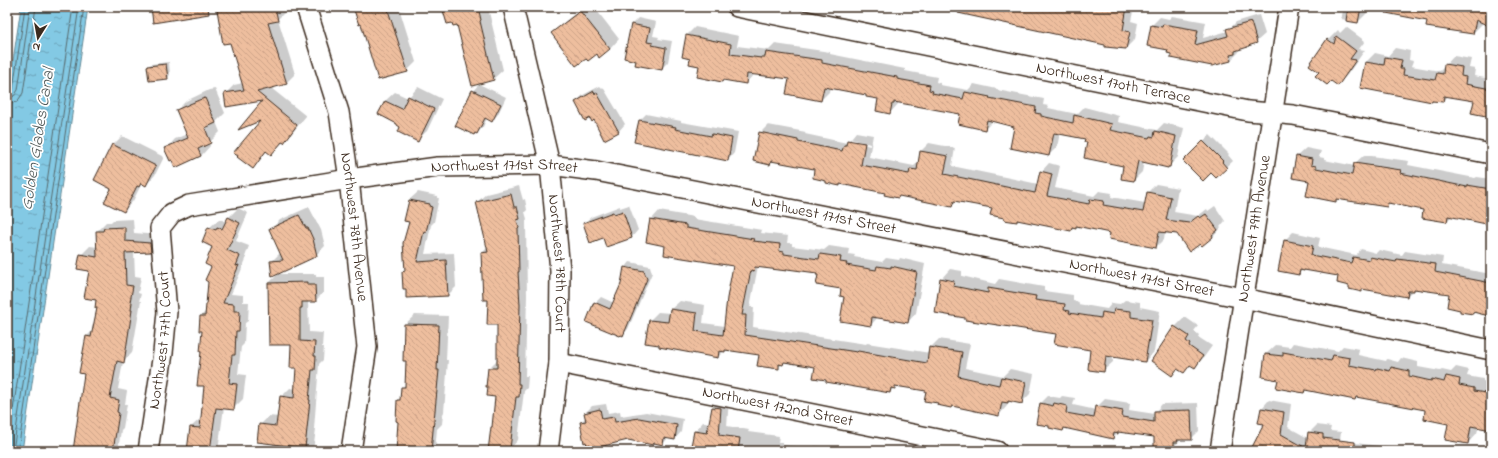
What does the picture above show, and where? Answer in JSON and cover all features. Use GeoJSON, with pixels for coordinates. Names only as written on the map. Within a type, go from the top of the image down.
{"type":"FeatureCollection","features":[{"type":"Feature","properties":{"kind":"street","name":"Northwest 78th Avenue"},"geometry":{"type":"LineString","coordinates":[[306,7],[339,112],[349,179],[367,347],[351,451]]}},
{"type":"Feature","properties":{"kind":"street","name":"Northwest 78th Court"},"geometry":{"type":"LineString","coordinates":[[513,7],[550,165],[560,270],[559,363],[548,451]]}},
{"type":"Feature","properties":{"kind":"street","name":"Northwest 170th Terrace"},"geometry":{"type":"LineString","coordinates":[[737,7],[1248,111],[1293,115],[1491,154]]}},
{"type":"Feature","properties":{"kind":"street","name":"Northwest 79th Avenue"},"geometry":{"type":"LineString","coordinates":[[1220,451],[1243,298],[1274,114],[1289,7]]}},
{"type":"Feature","properties":{"kind":"street","name":"Northwest 171st Street"},"geometry":{"type":"LineString","coordinates":[[160,228],[172,213],[189,205],[349,179],[438,167],[550,165],[604,172],[1243,298],[1491,350]]}},
{"type":"Feature","properties":{"kind":"street","name":"Northwest 77th Court"},"geometry":{"type":"LineString","coordinates":[[148,451],[163,353],[167,312],[160,228]]}},
{"type":"Feature","properties":{"kind":"street","name":"Northwest 172nd Street"},"geometry":{"type":"LineString","coordinates":[[559,363],[997,451]]}},
{"type":"Feature","properties":{"kind":"water","name":"Golden Glades Canal"},"geometry":{"type":"Polygon","coordinates":[[[21,7],[88,7],[22,451],[7,451],[7,101],[21,7]]]}},
{"type":"Feature","properties":{"kind":"building"},"geometry":{"type":"Polygon","coordinates":[[[151,7],[208,7],[209,14],[153,23],[151,7]]]}},
{"type":"Feature","properties":{"kind":"building"},"geometry":{"type":"Polygon","coordinates":[[[225,7],[275,7],[278,21],[268,23],[287,84],[257,92],[297,125],[284,143],[282,142],[271,155],[266,151],[253,169],[233,153],[260,121],[238,130],[262,101],[226,107],[224,93],[244,90],[230,43],[223,44],[217,10],[225,7]]]}},
{"type":"Feature","properties":{"kind":"building"},"geometry":{"type":"Polygon","coordinates":[[[353,7],[387,7],[408,72],[378,80],[361,24],[359,25],[353,7]]]}},
{"type":"Feature","properties":{"kind":"building"},"geometry":{"type":"Polygon","coordinates":[[[442,7],[478,7],[494,80],[472,86],[457,25],[453,26],[452,23],[447,24],[442,7]]]}},
{"type":"Feature","properties":{"kind":"building"},"geometry":{"type":"Polygon","coordinates":[[[958,7],[1127,7],[1123,30],[1130,32],[1126,49],[1105,47],[1105,45],[958,13],[958,7]]]}},
{"type":"Feature","properties":{"kind":"building"},"geometry":{"type":"Polygon","coordinates":[[[1348,7],[1361,7],[1358,23],[1346,21],[1348,7]]]}},
{"type":"Feature","properties":{"kind":"building"},"geometry":{"type":"Polygon","coordinates":[[[1387,7],[1491,7],[1491,27],[1476,20],[1473,34],[1426,27],[1427,21],[1386,13],[1387,7]]]}},
{"type":"Feature","properties":{"kind":"building"},"geometry":{"type":"Polygon","coordinates":[[[580,11],[610,49],[599,58],[597,54],[588,61],[586,59],[576,66],[551,33],[580,11]]]}},
{"type":"Feature","properties":{"kind":"building"},"geometry":{"type":"Polygon","coordinates":[[[1251,22],[1257,43],[1235,51],[1235,54],[1230,55],[1231,61],[1212,66],[1171,58],[1171,54],[1167,53],[1168,50],[1147,46],[1151,25],[1162,27],[1163,24],[1198,30],[1195,45],[1228,36],[1226,29],[1251,22]]]}},
{"type":"Feature","properties":{"kind":"building"},"geometry":{"type":"Polygon","coordinates":[[[631,24],[650,28],[647,42],[653,43],[652,45],[666,48],[662,70],[635,65],[636,61],[624,58],[631,24]]]}},
{"type":"Feature","properties":{"kind":"building"},"geometry":{"type":"Polygon","coordinates":[[[686,35],[731,44],[730,54],[761,58],[765,57],[766,52],[822,60],[822,63],[897,77],[897,79],[930,85],[929,90],[933,91],[932,93],[963,99],[965,92],[1036,107],[1035,113],[1041,114],[1041,116],[1073,123],[1074,115],[1112,124],[1110,130],[1149,138],[1150,136],[1154,137],[1155,131],[1176,136],[1170,167],[1168,168],[1138,161],[1134,181],[1121,179],[1123,166],[1084,158],[1087,142],[1084,142],[1085,139],[1054,133],[1049,156],[1010,148],[1014,127],[987,120],[985,130],[958,124],[960,114],[894,102],[894,104],[892,104],[890,114],[876,111],[878,99],[866,97],[866,95],[824,87],[821,101],[786,94],[789,79],[747,74],[746,84],[723,80],[722,82],[697,77],[699,66],[689,64],[690,59],[682,57],[686,35]]]}},
{"type":"Feature","properties":{"kind":"building"},"geometry":{"type":"Polygon","coordinates":[[[1336,36],[1356,51],[1350,59],[1356,60],[1338,86],[1331,81],[1327,85],[1315,76],[1319,72],[1309,65],[1327,39],[1334,44],[1336,36]]]}},
{"type":"Feature","properties":{"kind":"building"},"geometry":{"type":"Polygon","coordinates":[[[1385,57],[1402,60],[1400,69],[1404,69],[1403,75],[1435,80],[1437,73],[1443,74],[1444,64],[1462,67],[1461,76],[1466,77],[1465,84],[1491,89],[1491,117],[1471,113],[1474,101],[1444,96],[1443,102],[1432,102],[1360,88],[1365,62],[1384,65],[1385,57]]]}},
{"type":"Feature","properties":{"kind":"building"},"geometry":{"type":"Polygon","coordinates":[[[166,64],[168,79],[149,81],[147,66],[166,64]]]}},
{"type":"Feature","properties":{"kind":"building"},"geometry":{"type":"Polygon","coordinates":[[[472,90],[501,104],[492,122],[485,118],[477,134],[475,133],[474,135],[455,126],[472,90]]]}},
{"type":"Feature","properties":{"kind":"building"},"geometry":{"type":"Polygon","coordinates":[[[594,91],[595,94],[597,93],[619,132],[604,140],[594,120],[592,122],[590,118],[585,121],[575,102],[594,91]]]}},
{"type":"Feature","properties":{"kind":"building"},"geometry":{"type":"Polygon","coordinates":[[[408,96],[434,109],[418,142],[398,132],[400,127],[397,124],[378,114],[385,101],[402,109],[408,96]]]}},
{"type":"Feature","properties":{"kind":"building"},"geometry":{"type":"Polygon","coordinates":[[[205,98],[216,123],[205,128],[211,143],[198,149],[201,156],[175,168],[172,160],[170,161],[164,148],[188,138],[176,110],[205,98]]]}},
{"type":"Feature","properties":{"kind":"building"},"geometry":{"type":"Polygon","coordinates":[[[639,120],[711,136],[712,134],[732,138],[728,161],[634,142],[639,120]]]}},
{"type":"Feature","properties":{"kind":"building"},"geometry":{"type":"Polygon","coordinates":[[[759,132],[842,151],[847,140],[865,143],[861,165],[909,174],[910,169],[917,170],[920,151],[948,156],[944,174],[1035,193],[1040,171],[1052,174],[1047,196],[1089,204],[1090,199],[1104,201],[1103,205],[1143,212],[1147,192],[1171,197],[1166,220],[1189,223],[1198,216],[1200,218],[1206,214],[1218,230],[1212,235],[1213,237],[1202,246],[1200,244],[1189,252],[1177,234],[1159,232],[1156,248],[1109,239],[1110,233],[1076,226],[1076,228],[1072,227],[1071,231],[1017,220],[1017,222],[1004,220],[1004,218],[990,215],[992,208],[954,201],[952,207],[899,196],[898,198],[884,195],[885,193],[840,184],[840,186],[813,178],[814,169],[771,161],[770,165],[753,161],[759,132]]]}},
{"type":"Feature","properties":{"kind":"building"},"geometry":{"type":"Polygon","coordinates":[[[1203,141],[1223,161],[1222,162],[1227,168],[1216,178],[1211,173],[1203,181],[1183,161],[1203,141]]]}},
{"type":"Feature","properties":{"kind":"building"},"geometry":{"type":"Polygon","coordinates":[[[112,144],[156,166],[146,186],[141,183],[139,187],[137,186],[124,212],[104,202],[111,189],[94,180],[112,144]]]}},
{"type":"Feature","properties":{"kind":"building"},"geometry":{"type":"Polygon","coordinates":[[[1296,156],[1312,159],[1311,165],[1316,166],[1316,168],[1352,175],[1354,163],[1401,170],[1400,173],[1467,187],[1467,185],[1491,189],[1491,225],[1448,216],[1447,222],[1422,218],[1423,210],[1388,203],[1387,207],[1336,199],[1336,202],[1306,196],[1309,181],[1292,178],[1296,156]]]}},
{"type":"Feature","properties":{"kind":"building"},"geometry":{"type":"Polygon","coordinates":[[[511,194],[514,207],[517,207],[520,219],[517,220],[519,228],[518,272],[520,305],[519,397],[516,397],[510,449],[503,448],[503,451],[488,451],[495,397],[487,396],[488,387],[486,387],[488,368],[497,368],[497,325],[487,325],[488,300],[483,300],[481,253],[488,252],[476,202],[511,194]]]}},
{"type":"Feature","properties":{"kind":"building"},"geometry":{"type":"Polygon","coordinates":[[[409,200],[430,204],[429,206],[432,207],[426,232],[424,231],[417,262],[446,260],[448,296],[406,298],[406,289],[403,289],[402,272],[405,271],[403,243],[409,222],[404,221],[409,200]]]}},
{"type":"Feature","properties":{"kind":"building"},"geometry":{"type":"Polygon","coordinates":[[[623,211],[632,238],[606,247],[603,238],[590,243],[583,223],[613,212],[614,214],[623,211]]]}},
{"type":"Feature","properties":{"kind":"building"},"geometry":{"type":"Polygon","coordinates":[[[299,215],[306,228],[308,228],[313,239],[317,256],[272,277],[270,261],[283,260],[269,229],[299,215]]]}},
{"type":"Feature","properties":{"kind":"building"},"geometry":{"type":"Polygon","coordinates":[[[228,217],[240,223],[227,250],[240,256],[236,266],[239,265],[223,303],[234,304],[234,311],[240,311],[239,331],[236,331],[235,355],[232,355],[229,383],[237,384],[234,410],[216,408],[210,451],[187,451],[190,427],[200,428],[204,386],[197,386],[202,331],[199,331],[200,316],[205,316],[208,282],[205,280],[211,267],[205,264],[212,247],[202,242],[208,227],[216,230],[217,227],[222,229],[228,217]]]}},
{"type":"Feature","properties":{"kind":"building"},"geometry":{"type":"Polygon","coordinates":[[[650,219],[686,225],[686,228],[754,239],[753,241],[780,244],[779,251],[784,252],[784,254],[819,259],[820,254],[841,257],[840,262],[847,263],[846,265],[876,270],[877,266],[891,268],[891,266],[917,272],[908,323],[872,317],[871,326],[840,321],[844,297],[840,296],[841,289],[816,285],[817,273],[755,267],[754,271],[751,270],[742,315],[746,315],[745,335],[858,351],[927,363],[929,347],[962,352],[958,376],[999,385],[1001,377],[1026,382],[1022,404],[1008,401],[1008,403],[1002,402],[999,416],[952,406],[951,408],[937,405],[938,403],[924,401],[926,391],[895,386],[895,389],[891,388],[890,393],[826,382],[826,380],[813,378],[815,367],[784,362],[783,365],[779,364],[779,369],[757,366],[759,355],[725,350],[725,352],[719,351],[718,358],[645,343],[649,320],[668,322],[670,309],[697,313],[695,331],[723,335],[727,298],[733,266],[664,255],[665,246],[646,242],[650,219]]]}},
{"type":"Feature","properties":{"kind":"building"},"geometry":{"type":"Polygon","coordinates":[[[125,227],[125,241],[150,243],[151,252],[125,253],[126,285],[133,286],[130,302],[132,302],[132,310],[124,363],[117,361],[110,398],[119,400],[117,412],[119,413],[113,451],[73,451],[84,374],[79,373],[86,336],[91,337],[97,308],[95,308],[96,300],[84,298],[89,271],[77,269],[80,254],[97,257],[96,231],[103,231],[104,228],[125,227]]]}},
{"type":"Feature","properties":{"kind":"building"},"geometry":{"type":"Polygon","coordinates":[[[1284,240],[1313,246],[1311,255],[1351,263],[1353,257],[1370,260],[1370,257],[1396,262],[1397,259],[1436,264],[1435,272],[1491,283],[1491,304],[1489,316],[1473,312],[1473,314],[1460,312],[1460,310],[1447,307],[1449,294],[1414,289],[1414,291],[1408,291],[1407,297],[1362,289],[1362,292],[1349,289],[1349,286],[1337,283],[1338,276],[1304,270],[1300,270],[1299,275],[1278,271],[1284,240]]]}},
{"type":"Feature","properties":{"kind":"building"},"geometry":{"type":"Polygon","coordinates":[[[624,267],[644,271],[647,279],[623,336],[620,336],[586,322],[594,302],[610,309],[621,284],[624,267]]]}},
{"type":"Feature","properties":{"kind":"building"},"geometry":{"type":"Polygon","coordinates":[[[940,278],[954,281],[953,286],[988,293],[988,288],[1036,296],[1035,300],[1065,304],[1064,310],[1070,311],[1069,313],[1101,318],[1102,312],[1113,314],[1114,309],[1131,311],[1131,317],[1152,320],[1145,362],[1106,356],[1104,372],[1089,370],[1090,350],[1054,344],[1056,334],[965,320],[965,318],[935,313],[940,278]]]}},
{"type":"Feature","properties":{"kind":"building"},"geometry":{"type":"Polygon","coordinates":[[[307,282],[307,285],[315,285],[316,302],[302,302],[302,308],[300,308],[300,341],[315,342],[314,356],[316,356],[315,370],[312,370],[305,448],[257,442],[259,424],[276,426],[280,396],[294,398],[296,368],[290,368],[291,345],[269,345],[268,283],[307,282]]]}},
{"type":"Feature","properties":{"kind":"building"},"geometry":{"type":"Polygon","coordinates":[[[404,324],[439,325],[437,370],[439,370],[431,451],[396,451],[398,422],[396,421],[397,400],[400,400],[401,387],[405,387],[406,361],[403,361],[404,324]]]}},
{"type":"Feature","properties":{"kind":"building"},"geometry":{"type":"Polygon","coordinates":[[[1174,326],[1189,336],[1186,341],[1190,344],[1189,346],[1203,356],[1195,368],[1190,365],[1184,373],[1177,369],[1172,376],[1151,361],[1174,326]]]}},
{"type":"Feature","properties":{"kind":"building"},"geometry":{"type":"Polygon","coordinates":[[[1283,352],[1331,361],[1333,355],[1350,358],[1349,365],[1390,371],[1391,367],[1409,371],[1409,376],[1431,381],[1432,379],[1444,382],[1446,376],[1460,379],[1459,385],[1474,388],[1474,391],[1491,394],[1491,430],[1471,426],[1468,444],[1445,440],[1448,424],[1424,419],[1425,410],[1356,397],[1355,400],[1305,390],[1304,393],[1276,388],[1278,380],[1262,377],[1265,354],[1283,356],[1283,352]]]}},
{"type":"Feature","properties":{"kind":"building"},"geometry":{"type":"Polygon","coordinates":[[[1040,403],[1053,406],[1054,403],[1067,406],[1066,413],[1094,418],[1096,406],[1123,411],[1122,417],[1154,422],[1154,411],[1191,410],[1192,440],[1177,440],[1178,442],[1174,442],[1174,448],[1154,449],[1154,437],[1118,432],[1118,434],[1114,433],[1113,439],[1064,428],[1063,431],[1049,428],[1049,426],[1036,424],[1040,403]]]}},
{"type":"Feature","properties":{"kind":"building"},"geometry":{"type":"Polygon","coordinates":[[[712,407],[721,408],[719,435],[740,438],[738,451],[690,451],[694,431],[707,433],[712,407]]]}},
{"type":"Feature","properties":{"kind":"building"},"geometry":{"type":"Polygon","coordinates":[[[1261,408],[1284,412],[1281,434],[1306,448],[1308,432],[1323,434],[1323,438],[1355,442],[1355,451],[1250,451],[1264,424],[1258,423],[1261,408]]]}},
{"type":"Feature","properties":{"kind":"building"},"geometry":{"type":"Polygon","coordinates":[[[600,409],[602,419],[614,417],[615,422],[639,418],[677,425],[675,440],[664,438],[663,445],[654,443],[653,445],[628,440],[591,449],[590,444],[587,445],[586,442],[584,443],[580,422],[586,421],[584,413],[600,409]]]}}]}
